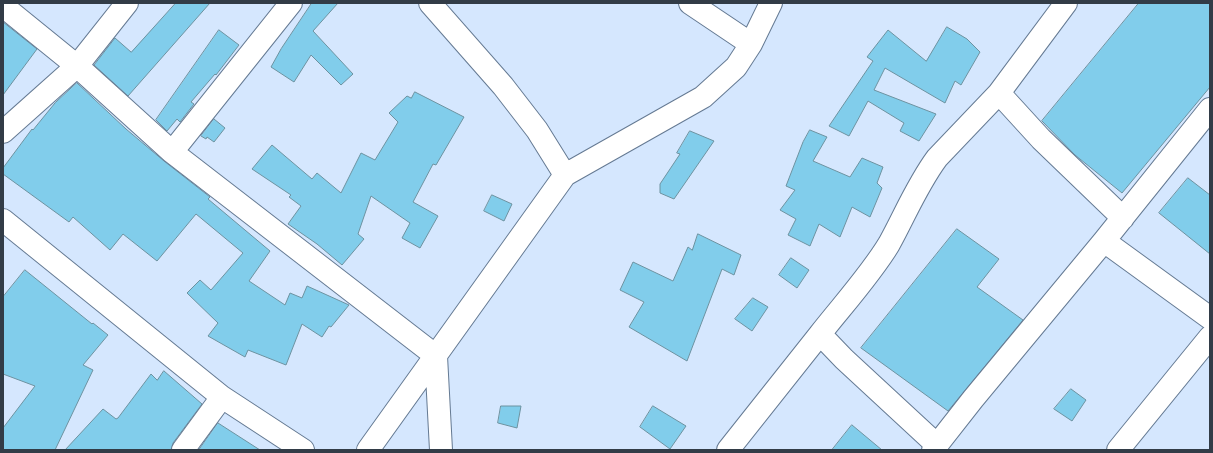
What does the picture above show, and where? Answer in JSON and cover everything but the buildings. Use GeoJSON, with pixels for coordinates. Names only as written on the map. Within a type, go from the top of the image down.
{"type":"FeatureCollection","features":[{"type":"Feature","properties":{"kind":"street"},"geometry":{"type":"LineString","coordinates":[[3,132],[77,66],[127,3]]}},
{"type":"Feature","properties":{"kind":"street"},"geometry":{"type":"LineString","coordinates":[[172,152],[291,3]]}},
{"type":"Feature","properties":{"kind":"street"},"geometry":{"type":"LineString","coordinates":[[430,3],[503,86],[537,130],[565,175]]}},
{"type":"Feature","properties":{"kind":"street"},"geometry":{"type":"LineString","coordinates":[[690,3],[751,44]]}},
{"type":"Feature","properties":{"kind":"street"},"geometry":{"type":"LineString","coordinates":[[368,450],[565,175],[703,97],[736,67],[751,44],[772,3]]}},
{"type":"Feature","properties":{"kind":"street"},"geometry":{"type":"LineString","coordinates":[[732,449],[884,251],[919,185],[937,158],[998,93],[1066,3]]}},
{"type":"Feature","properties":{"kind":"street"},"geometry":{"type":"LineString","coordinates":[[3,6],[77,66],[172,152],[436,356],[442,450]]}},
{"type":"Feature","properties":{"kind":"street"},"geometry":{"type":"LineString","coordinates":[[998,93],[1041,139],[1123,218]]}},
{"type":"Feature","properties":{"kind":"street"},"geometry":{"type":"LineString","coordinates":[[820,334],[935,448],[1210,109]]}},
{"type":"Feature","properties":{"kind":"street"},"geometry":{"type":"LineString","coordinates":[[3,220],[222,397],[303,450]]}},
{"type":"Feature","properties":{"kind":"street"},"geometry":{"type":"LineString","coordinates":[[1104,241],[1210,318]]}},
{"type":"Feature","properties":{"kind":"street"},"geometry":{"type":"LineString","coordinates":[[1118,450],[1210,337]]}},
{"type":"Feature","properties":{"kind":"street"},"geometry":{"type":"LineString","coordinates":[[183,450],[222,397]]}}]}
